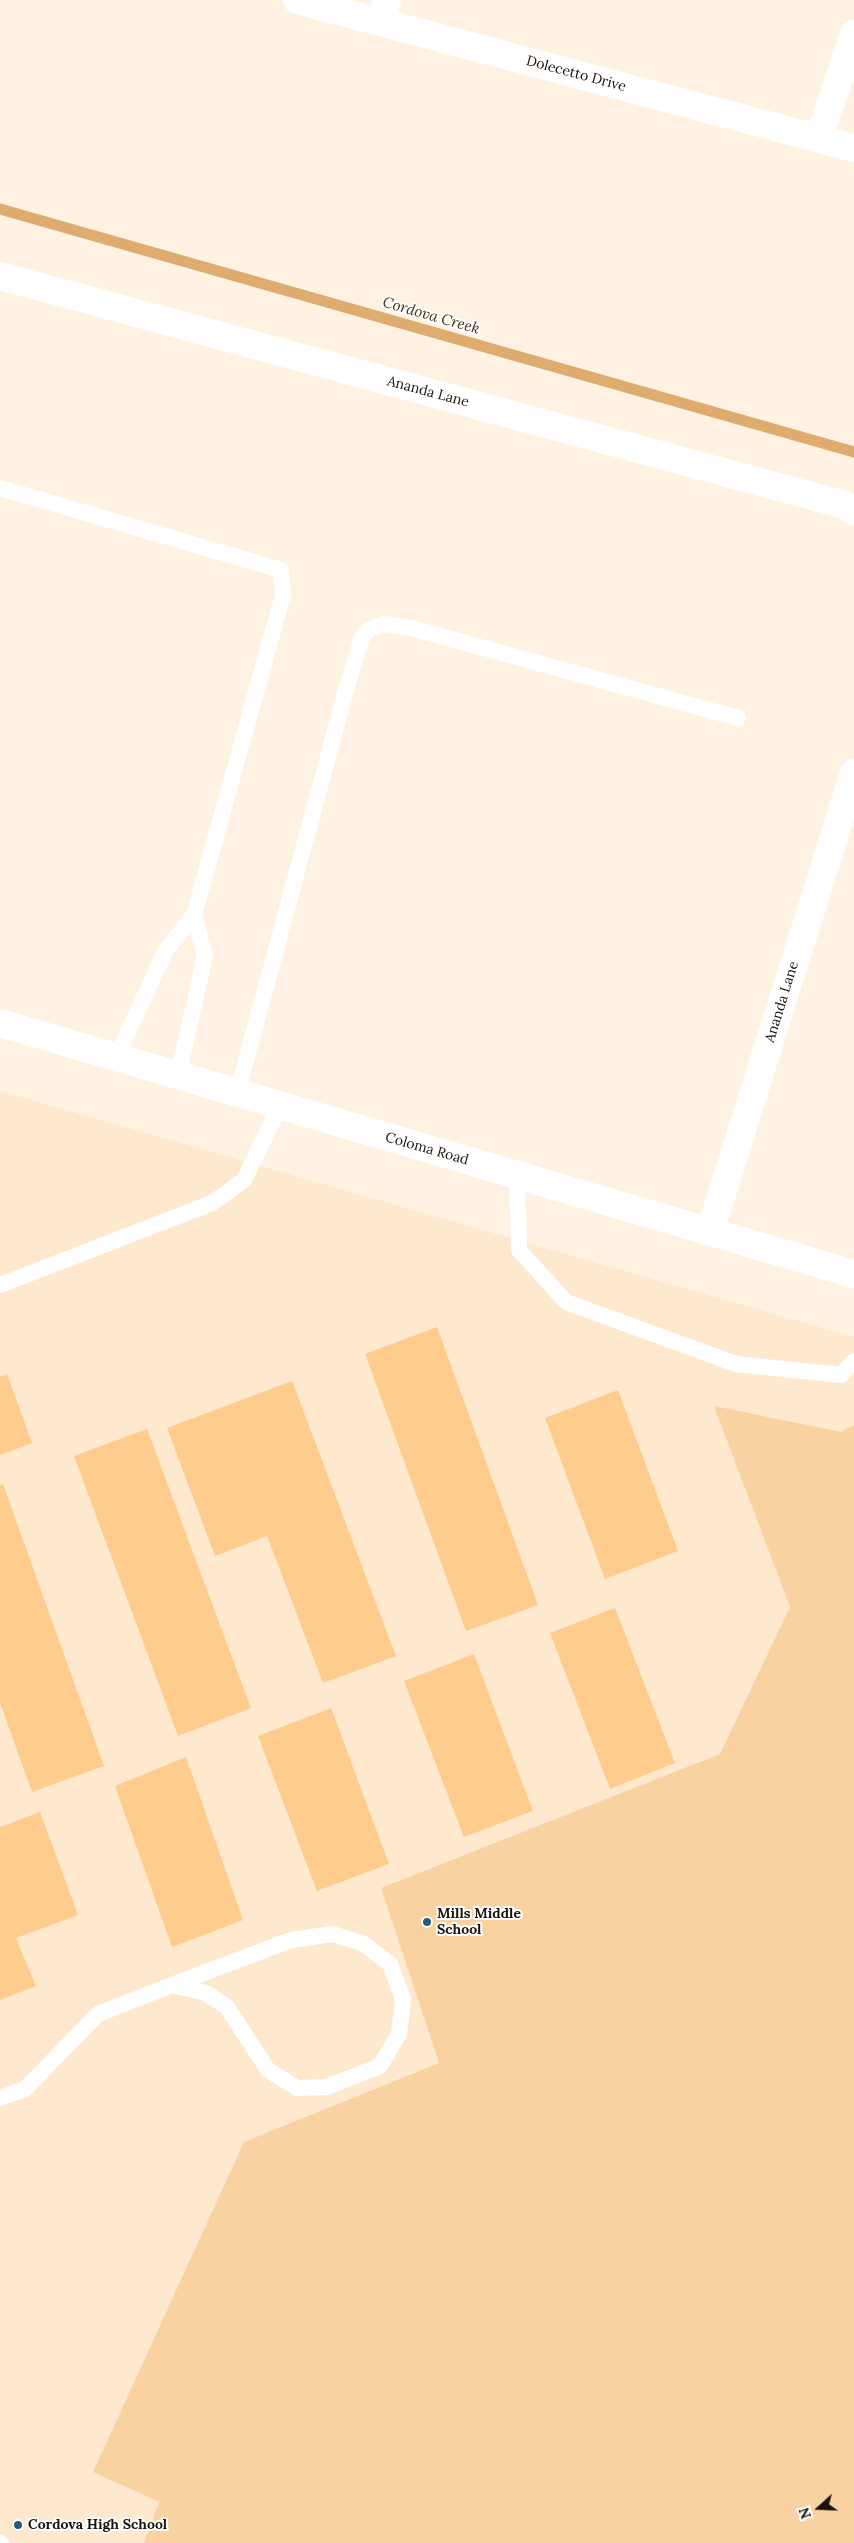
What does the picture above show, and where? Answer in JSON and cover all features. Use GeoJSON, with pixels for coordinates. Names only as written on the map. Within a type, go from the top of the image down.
{"type":"FeatureCollection","features":[{"type":"Feature","properties":{"kind":"street","name":"Dolecetto Drive"},"geometry":{"type":"LineString","coordinates":[[297,0],[384,11],[854,148]]}},
{"type":"Feature","properties":{"kind":"street"},"geometry":{"type":"LineString","coordinates":[[819,138],[854,34]]}},
{"type":"Feature","properties":{"kind":"street","name":"Ananda Lane"},"geometry":{"type":"LineString","coordinates":[[0,276],[845,505],[854,511]]}},
{"type":"Feature","properties":{"kind":"street","name":"Ananda Lane"},"geometry":{"type":"LineString","coordinates":[[710,1232],[854,773]]}},
{"type":"Feature","properties":{"kind":"street","name":"Coloma Road"},"geometry":{"type":"LineString","coordinates":[[0,1023],[854,1274]]}},
{"type":"Feature","properties":{"kind":"lane"},"geometry":{"type":"LineString","coordinates":[[0,488],[281,570],[283,595],[194,915],[165,952],[116,1058]]}},
{"type":"Feature","properties":{"kind":"lane"},"geometry":{"type":"LineString","coordinates":[[237,1094],[346,690],[362,637],[369,629],[383,624],[411,628],[738,718]]}},
{"type":"Feature","properties":{"kind":"lane"},"geometry":{"type":"LineString","coordinates":[[178,1076],[205,956],[194,915]]}},
{"type":"Feature","properties":{"kind":"lane"},"geometry":{"type":"LineString","coordinates":[[0,1285],[212,1203],[244,1180],[280,1106]]}},
{"type":"Feature","properties":{"kind":"lane"},"geometry":{"type":"LineString","coordinates":[[517,1175],[519,1250],[566,1302],[736,1364],[841,1375],[854,1361]]}},
{"type":"Feature","properties":{"kind":"lane"},"geometry":{"type":"LineString","coordinates":[[0,2098],[25,2089],[98,2014],[172,1985],[291,1940],[333,1934],[364,1944],[390,1964],[403,1999],[399,2034],[380,2066],[327,2087],[298,2088],[268,2070],[227,2007],[206,1993],[172,1985]]}},
{"type":"Feature","properties":{"kind":"shaded area","name":"Mills Middle School"},"geometry":{"type":"Polygon","coordinates":[[[0,1091],[854,1337],[854,2543],[0,2543],[0,1091]]]}},
{"type":"Feature","properties":{"kind":"shaded area"},"geometry":{"type":"Polygon","coordinates":[[[714,1406],[841,1432],[854,1425],[854,2543],[144,2543],[159,2502],[93,2472],[244,2142],[439,2063],[381,1888],[720,1754],[790,1607],[714,1406]]]}},
{"type":"Feature","properties":{"kind":"building"},"geometry":{"type":"Polygon","coordinates":[[[437,1327],[538,1605],[466,1631],[365,1354],[437,1327]]]}},
{"type":"Feature","properties":{"kind":"building"},"geometry":{"type":"Polygon","coordinates":[[[7,1374],[32,1443],[0,1455],[0,1377],[7,1374]]]}},
{"type":"Feature","properties":{"kind":"building"},"geometry":{"type":"Polygon","coordinates":[[[292,1381],[396,1656],[323,1683],[267,1536],[215,1556],[167,1428],[292,1381]]]}},
{"type":"Feature","properties":{"kind":"building"},"geometry":{"type":"Polygon","coordinates":[[[618,1390],[678,1551],[605,1579],[545,1418],[618,1390]]]}},
{"type":"Feature","properties":{"kind":"building"},"geometry":{"type":"Polygon","coordinates":[[[147,1429],[251,1708],[178,1736],[74,1456],[147,1429]]]}},
{"type":"Feature","properties":{"kind":"building"},"geometry":{"type":"Polygon","coordinates":[[[3,1484],[104,1766],[32,1792],[0,1703],[0,1485],[3,1484]]]}},
{"type":"Feature","properties":{"kind":"building"},"geometry":{"type":"Polygon","coordinates":[[[615,1608],[675,1763],[610,1789],[550,1633],[615,1608]]]}},
{"type":"Feature","properties":{"kind":"building"},"geometry":{"type":"Polygon","coordinates":[[[474,1654],[533,1811],[464,1837],[404,1681],[474,1654]]]}},
{"type":"Feature","properties":{"kind":"building"},"geometry":{"type":"Polygon","coordinates":[[[331,1708],[389,1864],[317,1891],[258,1736],[331,1708]]]}},
{"type":"Feature","properties":{"kind":"building"},"geometry":{"type":"Polygon","coordinates":[[[186,1757],[243,1920],[172,1947],[115,1786],[186,1757]]]}},
{"type":"Feature","properties":{"kind":"building"},"geometry":{"type":"Polygon","coordinates":[[[40,1812],[78,1915],[16,1938],[36,1986],[0,2000],[0,1827],[40,1812]]]}},
{"type":"Feature","properties":{"kind":"waterway","name":"Cordova Creek"},"geometry":{"type":"LineString","coordinates":[[0,209],[854,452]]}},
{"type":"Feature","properties":{"kind":"place","name":"Mills Middle School"},"geometry":{"type":"Point","coordinates":[427,1922]}},
{"type":"Feature","properties":{"kind":"place","name":"Cordova High School"},"geometry":{"type":"Point","coordinates":[18,2525]}}]}
